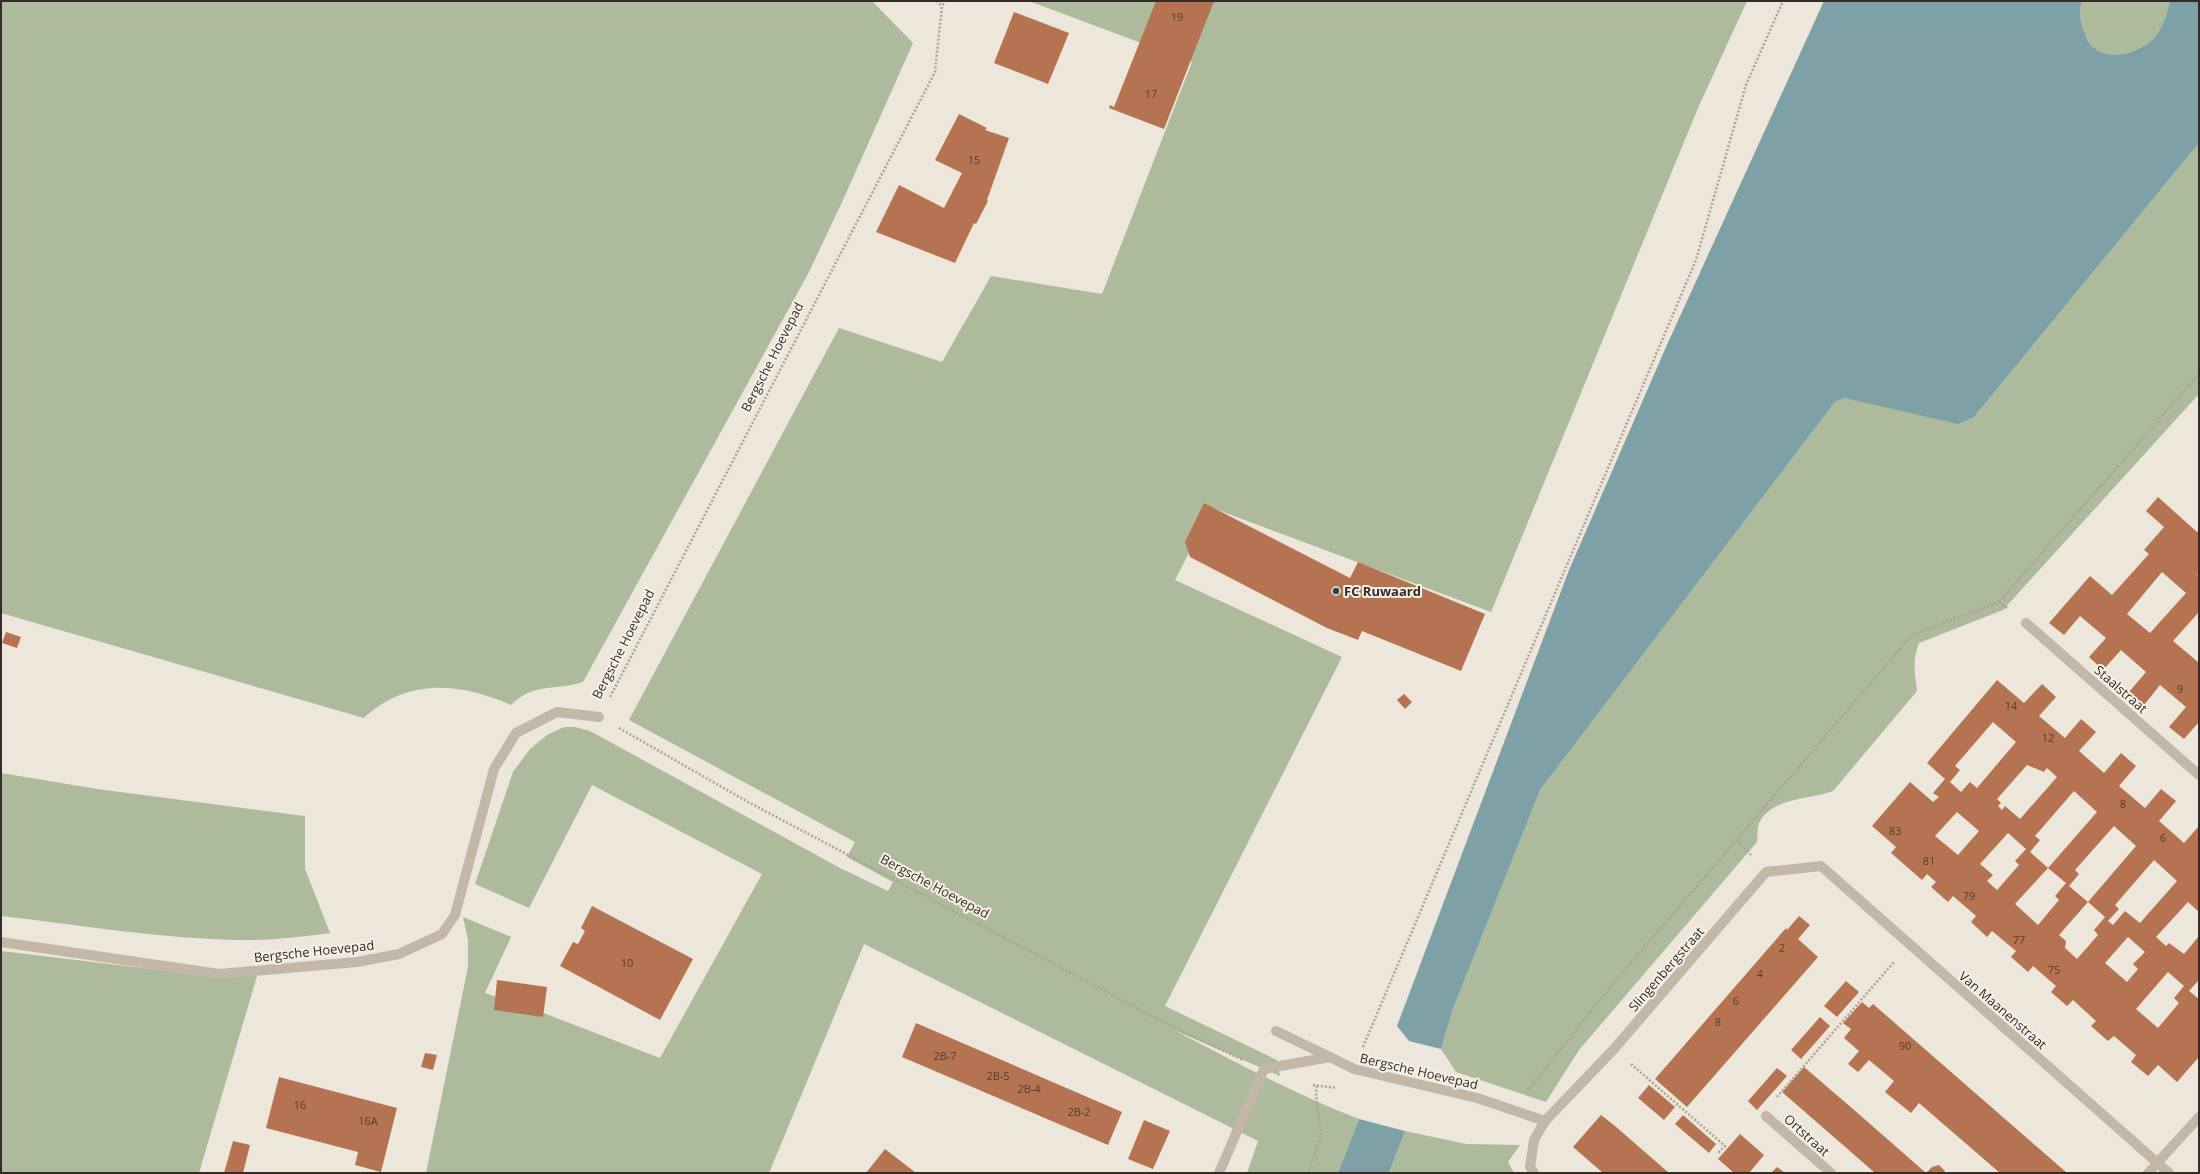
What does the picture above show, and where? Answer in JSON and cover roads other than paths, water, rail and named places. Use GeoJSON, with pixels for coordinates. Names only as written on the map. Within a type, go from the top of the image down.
{"type":"FeatureCollection","features":[{"type":"Feature","properties":{"kind":"street","name":"Staalstraat"},"geometry":{"type":"LineString","coordinates":[[2026,623],[2199,775]]}},
{"type":"Feature","properties":{"kind":"street","name":"Bergsche Hoevepad"},"geometry":{"type":"LineString","coordinates":[[1,942],[219,974],[357,962],[399,954],[442,934],[455,915],[494,769],[516,733],[557,712],[599,717]]}},
{"type":"Feature","properties":{"kind":"street","name":"Van Maanenstraat"},"geometry":{"type":"LineString","coordinates":[[1821,866],[2168,1173]]}},
{"type":"Feature","properties":{"kind":"street","name":"Slingenbergstraat"},"geometry":{"type":"LineString","coordinates":[[1545,1121],[1614,1049],[1766,872],[1821,866]]}},
{"type":"Feature","properties":{"kind":"street","name":"Bergsche Hoevepad"},"geometry":{"type":"LineString","coordinates":[[1276,1031],[1354,1069],[1477,1098],[1545,1121]]}},
{"type":"Feature","properties":{"kind":"street"},"geometry":{"type":"LineString","coordinates":[[1219,1173],[1264,1069],[1330,1057]]}},
{"type":"Feature","properties":{"kind":"street","name":"Ortstraat"},"geometry":{"type":"LineString","coordinates":[[1766,1116],[1830,1173]]}},
{"type":"Feature","properties":{"kind":"street"},"geometry":{"type":"LineString","coordinates":[[2148,1173],[2199,1117]]}},
{"type":"Feature","properties":{"kind":"street"},"geometry":{"type":"LineString","coordinates":[[1534,1173],[1530,1167],[1534,1140],[1545,1121]]}},
{"type":"Feature","properties":{"kind":"water"},"geometry":{"type":"Polygon","coordinates":[[[1824,1],[2082,1],[2080,8],[2081,20],[2088,42],[2098,50],[2113,55],[2138,49],[2152,40],[2159,32],[2164,22],[2170,1],[2199,1],[2199,143],[1974,417],[1958,424],[1845,398],[1835,402],[1540,790],[1453,1009],[1441,1049],[1409,1041],[1397,1026],[1569,570],[1666,347],[1824,1]]]}},
{"type":"Feature","properties":{"kind":"water"},"geometry":{"type":"Polygon","coordinates":[[[1359,1119],[1405,1131],[1389,1173],[1338,1173],[1359,1119]]]}},
{"type":"Feature","properties":{"kind":"place","name":"FC Ruwaard"},"geometry":{"type":"Point","coordinates":[1336,591]}}]}
